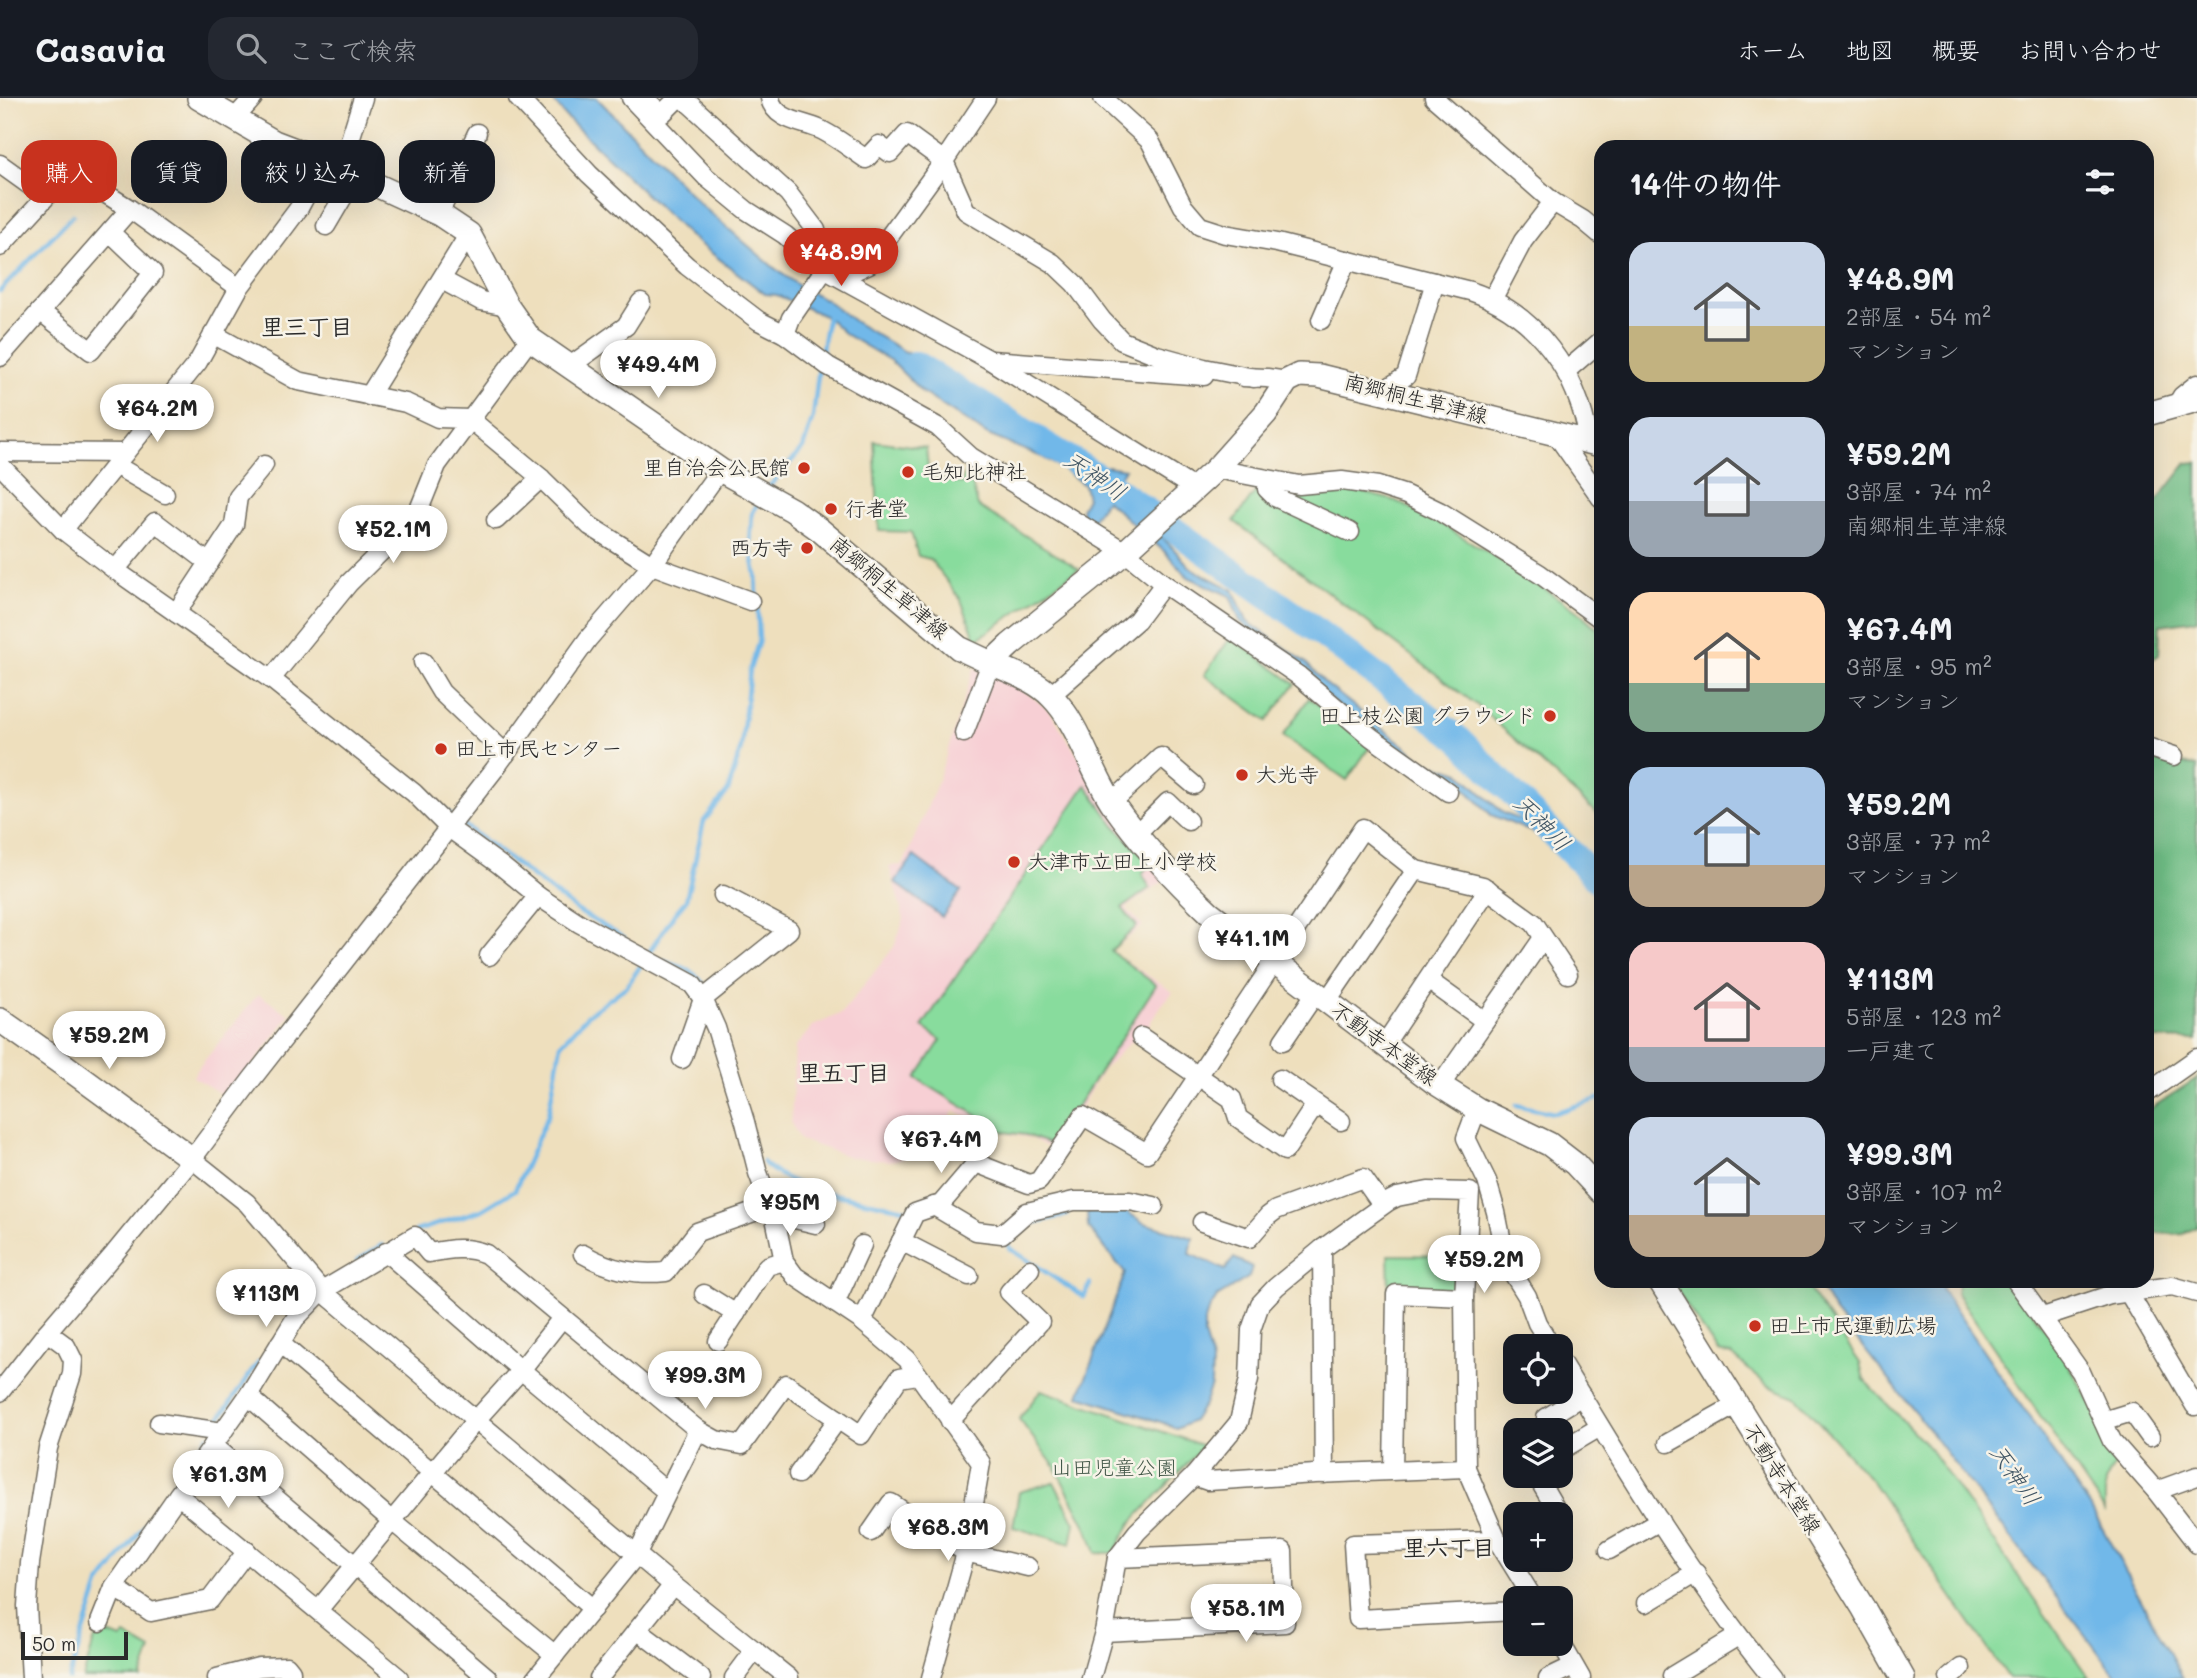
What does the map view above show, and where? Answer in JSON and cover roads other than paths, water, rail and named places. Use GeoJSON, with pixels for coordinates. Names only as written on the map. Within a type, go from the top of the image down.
{"type":"FeatureCollection","features":[{"type":"Feature","properties":{"kind":"main road","name":"南郷桐生草津線"},"geometry":{"type":"LineString","coordinates":[[199,98],[271,140]]}},
{"type":"Feature","properties":{"kind":"main road","name":"南郷桐生草津線"},"geometry":{"type":"LineString","coordinates":[[385,189],[439,214],[469,234],[508,306],[530,338],[720,470],[792,510],[820,530],[959,648],[991,663]]}},
{"type":"Feature","properties":{"kind":"main road","name":"南郷桐生草津線"},"geometry":{"type":"LineString","coordinates":[[1287,381],[1299,375],[1319,376],[1594,443]]}},
{"type":"Feature","properties":{"kind":"main road"},"geometry":{"type":"LineString","coordinates":[[991,663],[1125,552],[1216,469],[1266,413],[1287,381]]}},
{"type":"Feature","properties":{"kind":"main road"},"geometry":{"type":"LineString","coordinates":[[2154,412],[2186,403]]}},
{"type":"Feature","properties":{"kind":"main road","name":"不動寺本堂線"},"geometry":{"type":"LineString","coordinates":[[991,663],[1051,695],[1063,710],[1112,802],[1182,887],[1210,913],[1440,1086],[1477,1109],[1549,1144],[1575,1164],[1594,1184]]}},
{"type":"Feature","properties":{"kind":"main road"},"geometry":{"type":"LineString","coordinates":[[0,1020],[192,1159]]}},
{"type":"Feature","properties":{"kind":"main road","name":"不動寺本堂線"},"geometry":{"type":"LineString","coordinates":[[1664,1288],[1864,1609],[1903,1678]]}},
{"type":"Feature","properties":{"kind":"street"},"geometry":{"type":"LineString","coordinates":[[236,118],[253,98]]}},
{"type":"Feature","properties":{"kind":"street"},"geometry":{"type":"LineString","coordinates":[[350,140],[363,98]]}},
{"type":"Feature","properties":{"kind":"street"},"geometry":{"type":"LineString","coordinates":[[518,98],[589,174],[687,266],[759,321],[788,326],[828,366],[938,427],[971,457],[1125,552],[1164,584],[1298,676],[1371,737],[1448,792]]}},
{"type":"Feature","properties":{"kind":"street"},"geometry":{"type":"LineString","coordinates":[[631,98],[706,177],[746,210],[785,235],[824,269],[988,359],[1192,491]]}},
{"type":"Feature","properties":{"kind":"street"},"geometry":{"type":"LineString","coordinates":[[643,98],[662,114],[681,98],[788,193],[816,230],[824,269],[788,326]]}},
{"type":"Feature","properties":{"kind":"street"},"geometry":{"type":"LineString","coordinates":[[770,98],[771,104],[786,118],[800,125],[818,128],[866,159],[879,145],[890,153],[907,134],[944,161],[966,211],[1052,263],[1075,284],[1122,341],[1168,359],[1254,378]]}},
{"type":"Feature","properties":{"kind":"street"},"geometry":{"type":"LineString","coordinates":[[824,269],[842,268],[854,271],[869,264],[986,98]]}},
{"type":"Feature","properties":{"kind":"street"},"geometry":{"type":"LineString","coordinates":[[1103,98],[1150,141],[1182,206],[1200,226],[1225,234],[1278,243],[1493,298],[1517,315],[1555,353],[1575,387],[1594,440]]}},
{"type":"Feature","properties":{"kind":"street"},"geometry":{"type":"LineString","coordinates":[[1434,98],[1553,202],[1594,229]]}},
{"type":"Feature","properties":{"kind":"street"},"geometry":{"type":"LineString","coordinates":[[439,214],[477,133]]}},
{"type":"Feature","properties":{"kind":"street"},"geometry":{"type":"LineString","coordinates":[[0,164],[46,197],[0,247]]}},
{"type":"Feature","properties":{"kind":"street"},"geometry":{"type":"LineString","coordinates":[[117,201],[239,288]]}},
{"type":"Feature","properties":{"kind":"street"},"geometry":{"type":"LineString","coordinates":[[1493,298],[1523,241],[1553,202]]}},
{"type":"Feature","properties":{"kind":"street"},"geometry":{"type":"LineString","coordinates":[[63,530],[198,362],[239,288],[304,203]]}},
{"type":"Feature","properties":{"kind":"street"},"geometry":{"type":"LineString","coordinates":[[326,226],[332,203]]}},
{"type":"Feature","properties":{"kind":"street"},"geometry":{"type":"LineString","coordinates":[[0,357],[130,209]]}},
{"type":"Feature","properties":{"kind":"street"},"geometry":{"type":"LineString","coordinates":[[40,311],[91,351],[153,273],[110,232]]}},
{"type":"Feature","properties":{"kind":"street"},"geometry":{"type":"LineString","coordinates":[[369,396],[469,234]]}},
{"type":"Feature","properties":{"kind":"street"},"geometry":{"type":"LineString","coordinates":[[1321,320],[1347,260]]}},
{"type":"Feature","properties":{"kind":"street"},"geometry":{"type":"LineString","coordinates":[[442,279],[481,301],[508,306]]}},
{"type":"Feature","properties":{"kind":"street"},"geometry":{"type":"LineString","coordinates":[[1383,391],[1406,376],[1435,282]]}},
{"type":"Feature","properties":{"kind":"street"},"geometry":{"type":"LineString","coordinates":[[570,366],[626,326],[641,302]]}},
{"type":"Feature","properties":{"kind":"street"},"geometry":{"type":"LineString","coordinates":[[213,334],[298,381],[406,404],[438,418],[470,419],[541,478],[590,526],[652,565],[750,601]]}},
{"type":"Feature","properties":{"kind":"street"},"geometry":{"type":"LineString","coordinates":[[271,679],[349,583],[416,517],[437,465],[530,338]]}},
{"type":"Feature","properties":{"kind":"street"},"geometry":{"type":"LineString","coordinates":[[1566,372],[1594,347]]}},
{"type":"Feature","properties":{"kind":"street"},"geometry":{"type":"LineString","coordinates":[[988,359],[1149,373],[1287,381]]}},
{"type":"Feature","properties":{"kind":"street"},"geometry":{"type":"LineString","coordinates":[[2186,403],[2182,396],[2197,384]]}},
{"type":"Feature","properties":{"kind":"street"},"geometry":{"type":"LineString","coordinates":[[1555,433],[1594,488]]}},
{"type":"Feature","properties":{"kind":"street"},"geometry":{"type":"LineString","coordinates":[[0,452],[120,459],[165,494]]}},
{"type":"Feature","properties":{"kind":"street"},"geometry":{"type":"LineString","coordinates":[[0,465],[63,530],[115,570],[271,679],[414,793],[449,828],[538,896],[579,923],[692,984],[703,999],[716,1028],[758,1173],[772,1210],[784,1261],[795,1276],[862,1321],[907,1359],[981,1464],[956,1591],[931,1678]]}},
{"type":"Feature","properties":{"kind":"street"},"geometry":{"type":"LineString","coordinates":[[176,613],[234,524],[238,497],[264,465]]}},
{"type":"Feature","properties":{"kind":"street"},"geometry":{"type":"LineString","coordinates":[[1216,469],[1299,485],[1342,481],[1378,486],[1406,495],[1439,511],[1529,567],[1594,614]]}},
{"type":"Feature","properties":{"kind":"street"},"geometry":{"type":"LineString","coordinates":[[0,1392],[192,1159],[506,754],[588,639],[652,565],[720,470]]}},
{"type":"Feature","properties":{"kind":"street"},"geometry":{"type":"LineString","coordinates":[[496,520],[541,478]]}},
{"type":"Feature","properties":{"kind":"street"},"geometry":{"type":"LineString","coordinates":[[1269,480],[1267,489],[1275,497],[1350,532]]}},
{"type":"Feature","properties":{"kind":"street"},"geometry":{"type":"LineString","coordinates":[[115,570],[155,522],[209,563]]}},
{"type":"Feature","properties":{"kind":"street"},"geometry":{"type":"LineString","coordinates":[[1051,695],[1137,620],[1164,584]]}},
{"type":"Feature","properties":{"kind":"street"},"geometry":{"type":"LineString","coordinates":[[423,662],[441,692],[506,754]]}},
{"type":"Feature","properties":{"kind":"street"},"geometry":{"type":"LineString","coordinates":[[964,733],[991,663]]}},
{"type":"Feature","properties":{"kind":"street"},"geometry":{"type":"LineString","coordinates":[[2154,749],[2174,756]]}},
{"type":"Feature","properties":{"kind":"street"},"geometry":{"type":"LineString","coordinates":[[1112,802],[1161,757],[1194,785]]}},
{"type":"Feature","properties":{"kind":"street"},"geometry":{"type":"LineString","coordinates":[[1136,834],[1168,802],[1188,821]]}},
{"type":"Feature","properties":{"kind":"street"},"geometry":{"type":"LineString","coordinates":[[862,1321],[915,1213],[941,1204],[976,1163],[1029,1184],[1039,1181],[1083,1116],[1147,1153],[1363,828],[1416,870],[1489,889],[1534,923],[1567,974]]}},
{"type":"Feature","properties":{"kind":"street"},"geometry":{"type":"LineString","coordinates":[[1283,1041],[1321,998],[1416,870]]}},
{"type":"Feature","properties":{"kind":"street"},"geometry":{"type":"LineString","coordinates":[[1384,1045],[1489,889]]}},
{"type":"Feature","properties":{"kind":"street"},"geometry":{"type":"LineString","coordinates":[[682,1059],[703,999],[794,926],[723,895]]}},
{"type":"Feature","properties":{"kind":"street"},"geometry":{"type":"LineString","coordinates":[[489,956],[538,896]]}},
{"type":"Feature","properties":{"kind":"street"},"geometry":{"type":"LineString","coordinates":[[1440,1086],[1543,938]]}},
{"type":"Feature","properties":{"kind":"street"},"geometry":{"type":"LineString","coordinates":[[1428,980],[1485,1021]]}},
{"type":"Feature","properties":{"kind":"street"},"geometry":{"type":"LineString","coordinates":[[1141,1037],[1232,1099],[1238,1118],[1284,1151],[1316,1104]]}},
{"type":"Feature","properties":{"kind":"street"},"geometry":{"type":"LineString","coordinates":[[2154,1088],[2197,1058]]}},
{"type":"Feature","properties":{"kind":"street"},"geometry":{"type":"LineString","coordinates":[[1280,1079],[1341,1121]]}},
{"type":"Feature","properties":{"kind":"street"},"geometry":{"type":"LineString","coordinates":[[1477,1109],[1466,1138],[1487,1181],[1506,1262],[1527,1296],[1544,1334]]}},
{"type":"Feature","properties":{"kind":"street"},"geometry":{"type":"LineString","coordinates":[[192,1159],[247,1203],[322,1291],[673,1585],[789,1678]]}},
{"type":"Feature","properties":{"kind":"street"},"geometry":{"type":"LineString","coordinates":[[1202,1222],[1249,1238],[1276,1210],[1363,1178],[1382,1205]]}},
{"type":"Feature","properties":{"kind":"street"},"geometry":{"type":"LineString","coordinates":[[1091,1678],[1104,1632],[1117,1558],[1138,1532],[1194,1476],[1239,1422],[1249,1379],[1251,1331],[1260,1304],[1322,1249],[1397,1196],[1428,1191],[1470,1192],[1465,1297],[1466,1468],[1497,1540],[1526,1586]]}},
{"type":"Feature","properties":{"kind":"street"},"geometry":{"type":"LineString","coordinates":[[934,1206],[976,1231],[1002,1234],[1027,1212],[1074,1201],[1130,1201],[1154,1206]]}},
{"type":"Feature","properties":{"kind":"street"},"geometry":{"type":"LineString","coordinates":[[583,1254],[603,1265],[644,1274],[666,1272],[697,1232],[772,1210],[816,1224]]}},
{"type":"Feature","properties":{"kind":"street"},"geometry":{"type":"LineString","coordinates":[[100,1622],[114,1587],[248,1396],[295,1318],[322,1291],[415,1236],[429,1253],[473,1248],[486,1254],[698,1430],[716,1440],[742,1445],[786,1384],[861,1435],[899,1378],[917,1375]]}},
{"type":"Feature","properties":{"kind":"street"},"geometry":{"type":"LineString","coordinates":[[901,1241],[969,1276]]}},
{"type":"Feature","properties":{"kind":"street"},"geometry":{"type":"LineString","coordinates":[[835,1303],[862,1245]]}},
{"type":"Feature","properties":{"kind":"street"},"geometry":{"type":"LineString","coordinates":[[1322,1249],[1324,1474]]}},
{"type":"Feature","properties":{"kind":"street"},"geometry":{"type":"LineString","coordinates":[[386,1252],[667,1492]]}},
{"type":"Feature","properties":{"kind":"street"},"geometry":{"type":"LineString","coordinates":[[718,1341],[767,1266],[784,1261]]}},
{"type":"Feature","properties":{"kind":"street"},"geometry":{"type":"LineString","coordinates":[[950,1421],[1040,1322],[1009,1292],[1030,1269]]}},
{"type":"Feature","properties":{"kind":"street"},"geometry":{"type":"LineString","coordinates":[[2043,1317],[2106,1288],[2128,1292],[2172,1286],[2197,1293]]}},
{"type":"Feature","properties":{"kind":"street"},"geometry":{"type":"LineString","coordinates":[[2021,1288],[2081,1371],[2112,1441],[2156,1491],[2197,1544]]}},
{"type":"Feature","properties":{"kind":"street"},"geometry":{"type":"LineString","coordinates":[[2128,1292],[2195,1406]]}},
{"type":"Feature","properties":{"kind":"street"},"geometry":{"type":"LineString","coordinates":[[705,1294],[736,1314]]}},
{"type":"Feature","properties":{"kind":"street"},"geometry":{"type":"LineString","coordinates":[[1392,1470],[1396,1294],[1465,1297]]}},
{"type":"Feature","properties":{"kind":"street"},"geometry":{"type":"LineString","coordinates":[[318,1610],[562,1318]]}},
{"type":"Feature","properties":{"kind":"street"},"geometry":{"type":"LineString","coordinates":[[31,1678],[27,1606],[30,1563],[48,1448],[72,1374],[73,1360],[66,1346],[47,1332]]}},
{"type":"Feature","properties":{"kind":"street"},"geometry":{"type":"LineString","coordinates":[[280,1343],[593,1609]]}},
{"type":"Feature","properties":{"kind":"street"},"geometry":{"type":"LineString","coordinates":[[1573,1381],[1614,1452],[1660,1521],[1738,1636],[1772,1678]]}},
{"type":"Feature","properties":{"kind":"street"},"geometry":{"type":"LineString","coordinates":[[248,1396],[392,1521],[555,1656]]}},
{"type":"Feature","properties":{"kind":"street"},"geometry":{"type":"LineString","coordinates":[[1545,1418],[1582,1396]]}},
{"type":"Feature","properties":{"kind":"street"},"geometry":{"type":"LineString","coordinates":[[1668,1443],[1736,1405]]}},
{"type":"Feature","properties":{"kind":"street"},"geometry":{"type":"LineString","coordinates":[[2103,1422],[2132,1412],[2150,1437]]}},
{"type":"Feature","properties":{"kind":"street"},"geometry":{"type":"LineString","coordinates":[[798,1474],[838,1419]]}},
{"type":"Feature","properties":{"kind":"street"},"geometry":{"type":"LineString","coordinates":[[159,1423],[218,1438],[355,1565],[488,1678]]}},
{"type":"Feature","properties":{"kind":"street"},"geometry":{"type":"LineString","coordinates":[[1573,1443],[1600,1427]]}},
{"type":"Feature","properties":{"kind":"street"},"geometry":{"type":"LineString","coordinates":[[536,1678],[637,1554],[698,1430]]}},
{"type":"Feature","properties":{"kind":"street"},"geometry":{"type":"LineString","coordinates":[[1194,1476],[1208,1481],[1466,1468]]}},
{"type":"Feature","properties":{"kind":"street"},"geometry":{"type":"LineString","coordinates":[[2156,1491],[2197,1476]]}},
{"type":"Feature","properties":{"kind":"street"},"geometry":{"type":"LineString","coordinates":[[178,1494],[399,1678]]}},
{"type":"Feature","properties":{"kind":"street"},"geometry":{"type":"LineString","coordinates":[[871,1532],[891,1503],[965,1552],[1028,1567]]}},
{"type":"Feature","properties":{"kind":"street"},"geometry":{"type":"LineString","coordinates":[[1609,1550],[1660,1521]]}},
{"type":"Feature","properties":{"kind":"street"},"geometry":{"type":"LineString","coordinates":[[1497,1540],[1353,1544],[1358,1619],[1503,1612]]}},
{"type":"Feature","properties":{"kind":"street"},"geometry":{"type":"LineString","coordinates":[[114,1587],[151,1612],[210,1600],[247,1551]]}},
{"type":"Feature","properties":{"kind":"street"},"geometry":{"type":"LineString","coordinates":[[1104,1632],[1285,1623],[1283,1551],[1117,1558]]}},
{"type":"Feature","properties":{"kind":"street"},"geometry":{"type":"LineString","coordinates":[[1646,1603],[1696,1573]]}},
{"type":"Feature","properties":{"kind":"street"},"geometry":{"type":"LineString","coordinates":[[598,1678],[673,1585]]}},
{"type":"Feature","properties":{"kind":"street"},"geometry":{"type":"LineString","coordinates":[[637,1630],[701,1678]]}},
{"type":"Feature","properties":{"kind":"street"},"geometry":{"type":"LineString","coordinates":[[1672,1675],[1738,1636]]}},
{"type":"Feature","properties":{"kind":"street"},"geometry":{"type":"LineString","coordinates":[[734,1678],[755,1650]]}},
{"type":"Feature","properties":{"kind":"street"},"geometry":{"type":"LineString","coordinates":[[1548,1678],[1577,1672],[1568,1656]]}},
{"type":"Feature","properties":{"kind":"street"},"geometry":{"type":"LineString","coordinates":[[217,1678],[259,1667],[287,1666],[291,1671],[291,1678]]}},
{"type":"Feature","properties":{"kind":"water"},"geometry":{"type":"Polygon","coordinates":[[[551,98],[597,98],[701,205],[773,267],[799,286],[825,299],[855,322],[949,378],[944,389],[982,417],[1033,441],[1057,459],[1095,480],[1107,466],[1125,469],[1110,492],[1169,544],[1192,569],[1233,590],[1247,621],[1305,662],[1326,684],[1424,761],[1460,773],[1503,813],[1555,834],[1578,851],[1594,868],[1594,881],[1549,839],[1491,815],[1456,779],[1431,771],[1341,708],[1240,621],[1230,596],[1188,577],[1165,552],[1106,500],[1088,526],[1081,509],[1087,498],[1084,485],[1063,469],[1042,457],[988,435],[923,393],[891,361],[845,334],[827,317],[777,295],[765,294],[688,235],[566,117],[551,98]]]}},
{"type":"Feature","properties":{"kind":"water"},"geometry":{"type":"Polygon","coordinates":[[[914,856],[961,891],[942,917],[895,882],[914,856]]]}},
{"type":"Feature","properties":{"kind":"water"},"geometry":{"type":"Polygon","coordinates":[[[1087,1212],[1127,1212],[1144,1223],[1193,1238],[1190,1254],[1225,1270],[1234,1258],[1252,1267],[1249,1277],[1217,1297],[1210,1308],[1204,1321],[1204,1335],[1212,1361],[1211,1385],[1204,1404],[1193,1421],[1176,1429],[1079,1396],[1125,1273],[1088,1227],[1087,1212]]]}},
{"type":"Feature","properties":{"kind":"water"},"geometry":{"type":"Polygon","coordinates":[[[1821,1288],[1942,1288],[2092,1509],[2183,1678],[2118,1678],[1915,1412],[1833,1310],[1821,1288]]]}},
{"type":"Feature","properties":{"kind":"waterway"},"geometry":{"type":"LineString","coordinates":[[0,291],[73,215]]}},
{"type":"Feature","properties":{"kind":"waterway"},"geometry":{"type":"LineString","coordinates":[[821,354],[828,315]]}},
{"type":"Feature","properties":{"kind":"waterway","name":"天神川"},"geometry":{"type":"LineString","coordinates":[[916,364],[1096,475],[1312,627],[1459,739],[1594,876]]}},
{"type":"Feature","properties":{"kind":"waterway"},"geometry":{"type":"LineString","coordinates":[[767,489],[803,448],[813,417],[819,366]]}},
{"type":"Feature","properties":{"kind":"waterway"},"geometry":{"type":"LineString","coordinates":[[648,954],[686,900],[704,821],[728,791],[741,748],[750,669],[759,640],[756,574],[750,546],[752,514],[760,499]]}},
{"type":"Feature","properties":{"kind":"waterway"},"geometry":{"type":"LineString","coordinates":[[433,800],[453,817]]}},
{"type":"Feature","properties":{"kind":"waterway"},"geometry":{"type":"LineString","coordinates":[[460,822],[578,911],[624,938]]}},
{"type":"Feature","properties":{"kind":"waterway"},"geometry":{"type":"LineString","coordinates":[[665,961],[690,971],[708,991]]}},
{"type":"Feature","properties":{"kind":"waterway"},"geometry":{"type":"LineString","coordinates":[[416,1231],[482,1210],[515,1190],[548,1115],[561,1044],[588,1015],[627,986],[643,962]]}},
{"type":"Feature","properties":{"kind":"waterway"},"geometry":{"type":"LineString","coordinates":[[1516,1105],[1554,1113],[1594,1100]]}},
{"type":"Feature","properties":{"kind":"waterway"},"geometry":{"type":"LineString","coordinates":[[763,1162],[776,1173],[812,1188],[912,1211]]}},
{"type":"Feature","properties":{"kind":"waterway"},"geometry":{"type":"LineString","coordinates":[[1023,1225],[1067,1215]]}},
{"type":"Feature","properties":{"kind":"waterway"},"geometry":{"type":"LineString","coordinates":[[1007,1241],[1009,1248],[1084,1297],[1090,1284]]}},
{"type":"Feature","properties":{"kind":"waterway"},"geometry":{"type":"LineString","coordinates":[[357,1261],[382,1245]]}},
{"type":"Feature","properties":{"kind":"waterway"},"geometry":{"type":"LineString","coordinates":[[215,1425],[259,1361]]}},
{"type":"Feature","properties":{"kind":"waterway"},"geometry":{"type":"LineString","coordinates":[[69,1678],[99,1585],[208,1436]]}},
{"type":"Feature","properties":{"kind":"place","name":"里自治会公民館"},"geometry":{"type":"Point","coordinates":[804,468]}},
{"type":"Feature","properties":{"kind":"place","name":"毛知比神社"},"geometry":{"type":"Point","coordinates":[908,472]}},
{"type":"Feature","properties":{"kind":"place","name":"行者堂"},"geometry":{"type":"Point","coordinates":[831,509]}},
{"type":"Feature","properties":{"kind":"place","name":"西方寺"},"geometry":{"type":"Point","coordinates":[807,548]}},
{"type":"Feature","properties":{"kind":"place","name":"田上枝公園 グラウンド"},"geometry":{"type":"Point","coordinates":[1550,716]}},
{"type":"Feature","properties":{"kind":"place","name":"田上市民センター"},"geometry":{"type":"Point","coordinates":[441,749]}},
{"type":"Feature","properties":{"kind":"place","name":"大光寺"},"geometry":{"type":"Point","coordinates":[1242,775]}},
{"type":"Feature","properties":{"kind":"place","name":"大津市立田上小学校"},"geometry":{"type":"Point","coordinates":[1014,862]}},
{"type":"Feature","properties":{"kind":"place","name":"田上市民運動広場"},"geometry":{"type":"Point","coordinates":[1755,1326]}},
{"type":"Feature","properties":{"kind":"district","name":"里三丁目"},"geometry":{"type":"Point","coordinates":[307,327]}},
{"type":"Feature","properties":{"kind":"district","name":"里五丁目"},"geometry":{"type":"Point","coordinates":[844,1073]}},
{"type":"Feature","properties":{"kind":"district","name":"里六丁目"},"geometry":{"type":"Point","coordinates":[1449,1548]}},
{"type":"Feature","properties":{"kind":"park label","name":"山田児童公園"},"geometry":{"type":"Point","coordinates":[1114,1468]}}]}
